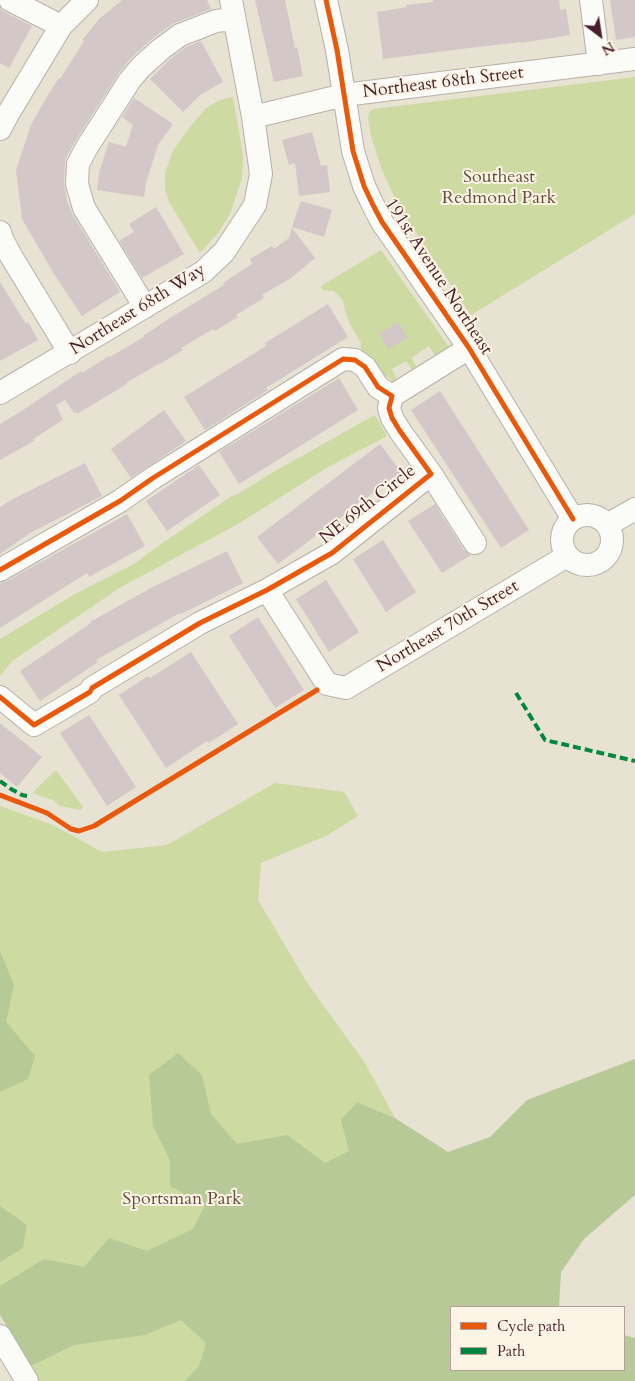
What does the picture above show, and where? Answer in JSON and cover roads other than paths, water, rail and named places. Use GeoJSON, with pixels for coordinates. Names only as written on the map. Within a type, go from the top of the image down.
{"type":"FeatureCollection","features":[{"type":"Feature","properties":{"kind":"street"},"geometry":{"type":"LineString","coordinates":[[10,0],[61,26]]}},
{"type":"Feature","properties":{"kind":"street"},"geometry":{"type":"LineString","coordinates":[[0,129],[61,26],[86,0]]}},
{"type":"Feature","properties":{"kind":"street","name":"191st Avenue Northeast"},"geometry":{"type":"LineString","coordinates":[[326,0],[337,50],[353,151],[364,186],[373,205],[382,222],[469,348],[573,519]]}},
{"type":"Feature","properties":{"kind":"street"},"geometry":{"type":"LineString","coordinates":[[591,0],[599,64]]}},
{"type":"Feature","properties":{"kind":"street"},"geometry":{"type":"LineString","coordinates":[[145,307],[84,208],[77,184],[78,164],[87,148],[130,80],[141,67],[162,48],[180,36],[216,21],[232,10],[253,117]]}},
{"type":"Feature","properties":{"kind":"street","name":"Northeast 68th Street"},"geometry":{"type":"LineString","coordinates":[[253,117],[344,95],[635,60]]}},
{"type":"Feature","properties":{"kind":"street","name":"Northeast 68th Way"},"geometry":{"type":"LineString","coordinates":[[0,393],[203,272],[224,252],[255,205],[261,174],[253,117]]}},
{"type":"Feature","properties":{"kind":"street"},"geometry":{"type":"LineString","coordinates":[[0,232],[11,256],[70,353]]}},
{"type":"Feature","properties":{"kind":"street"},"geometry":{"type":"LineString","coordinates":[[0,570],[120,501],[153,478],[343,359],[355,360],[365,367],[378,387],[392,396],[469,348]]}},
{"type":"Feature","properties":{"kind":"street","name":"NE 69th Circle"},"geometry":{"type":"LineString","coordinates":[[392,396],[389,408],[392,418],[431,474],[475,543]]}},
{"type":"Feature","properties":{"kind":"street","name":"NE 69th Circle"},"geometry":{"type":"LineString","coordinates":[[0,697],[34,725],[200,623],[267,590],[332,553],[431,474]]}},
{"type":"Feature","properties":{"kind":"street"},"geometry":{"type":"LineString","coordinates":[[607,525],[635,509]]}},
{"type":"Feature","properties":{"kind":"street"},"geometry":{"type":"LineString","coordinates":[[591,515],[603,520],[607,525],[611,531],[612,545],[605,558],[600,562],[586,565],[578,564],[567,556],[562,543],[562,536],[568,523],[573,519],[579,516],[591,515]]}},
{"type":"Feature","properties":{"kind":"street","name":"Northeast 70th Street"},"geometry":{"type":"LineString","coordinates":[[267,590],[327,684],[346,688],[567,556]]}},
{"type":"Feature","properties":{"kind":"street"},"geometry":{"type":"LineString","coordinates":[[0,1336],[27,1381]]}},
{"type":"Feature","properties":{"kind":"park label","name":"Southeast Redmond Park"},"geometry":{"type":"Point","coordinates":[499,188]}},
{"type":"Feature","properties":{"kind":"park label","name":"Sportsman Park"},"geometry":{"type":"Point","coordinates":[182,1200]}}]}
